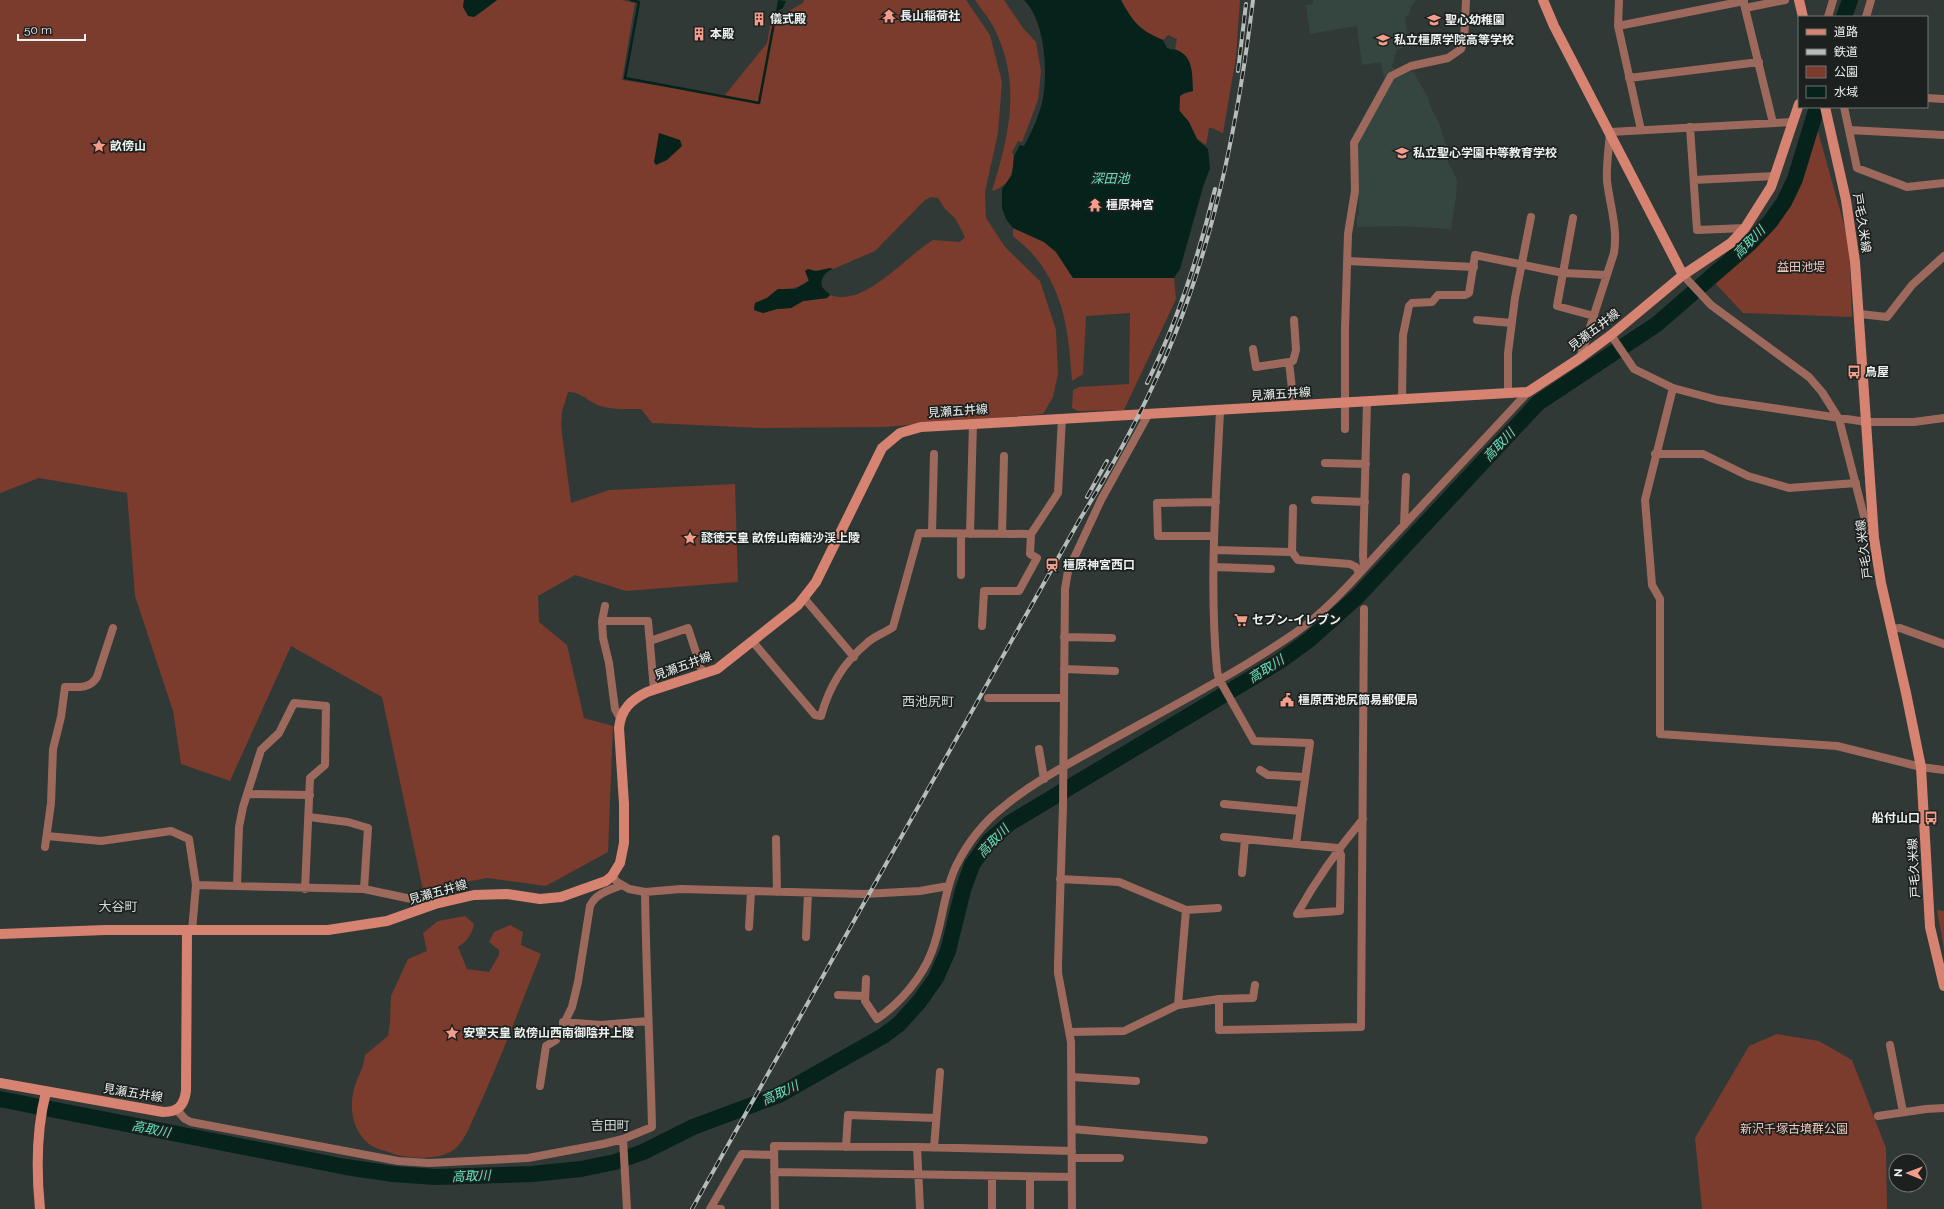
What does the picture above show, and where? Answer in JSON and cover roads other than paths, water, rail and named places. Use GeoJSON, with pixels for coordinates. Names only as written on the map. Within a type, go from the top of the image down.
{"type":"FeatureCollection","features":[{"type":"Feature","properties":{"kind":"main road"},"geometry":{"type":"LineString","coordinates":[[1543,0],[1558,33],[1686,278]]}},
{"type":"Feature","properties":{"kind":"main road"},"geometry":{"type":"LineString","coordinates":[[1799,0],[1803,16]]}},
{"type":"Feature","properties":{"kind":"main road","name":"見瀬五井線"},"geometry":{"type":"LineString","coordinates":[[620,718],[624,709],[636,697],[703,674],[725,664],[787,616],[804,598],[816,582],[830,556],[876,457],[890,440],[900,432],[910,429],[972,423],[1220,411],[1367,402],[1402,398],[1528,392],[1612,337],[1726,246],[1745,228],[1762,203],[1776,176],[1798,107]]}},
{"type":"Feature","properties":{"kind":"main road","name":"戸毛久米線"},"geometry":{"type":"LineString","coordinates":[[1825,108],[1846,200],[1855,262],[1860,314],[1874,538],[1881,583],[1921,767],[1930,927],[1944,986]]}},
{"type":"Feature","properties":{"kind":"main road"},"geometry":{"type":"LineString","coordinates":[[612,876],[620,863],[624,843],[623,791],[619,728],[620,718]]}},
{"type":"Feature","properties":{"kind":"main road","name":"見瀬五井線"},"geometry":{"type":"LineString","coordinates":[[0,934],[105,930],[334,930],[387,921],[459,897],[490,894],[550,899],[561,897],[606,881],[612,876]]}},
{"type":"Feature","properties":{"kind":"main road","name":"見瀬五井線"},"geometry":{"type":"LineString","coordinates":[[0,1083],[45,1094],[163,1112],[177,1110],[182,1105],[186,1091],[190,931]]}},
{"type":"Feature","properties":{"kind":"main road"},"geometry":{"type":"LineString","coordinates":[[40,1209],[36,1163],[40,1122],[45,1094]]}},
{"type":"Feature","properties":{"kind":"street"},"geometry":{"type":"LineString","coordinates":[[1345,429],[1347,261],[1350,218],[1355,192],[1353,155],[1354,143],[1390,76],[1412,66],[1448,58],[1461,49],[1464,42],[1466,0]]}},
{"type":"Feature","properties":{"kind":"street"},"geometry":{"type":"LineString","coordinates":[[1619,0],[1618,26],[1641,130]]}},
{"type":"Feature","properties":{"kind":"street"},"geometry":{"type":"LineString","coordinates":[[1618,26],[1744,3],[1785,0]]}},
{"type":"Feature","properties":{"kind":"street"},"geometry":{"type":"LineString","coordinates":[[1828,16],[1833,0]]}},
{"type":"Feature","properties":{"kind":"street"},"geometry":{"type":"LineString","coordinates":[[1866,16],[1871,0]]}},
{"type":"Feature","properties":{"kind":"street"},"geometry":{"type":"LineString","coordinates":[[1744,3],[1773,122]]}},
{"type":"Feature","properties":{"kind":"street"},"geometry":{"type":"LineString","coordinates":[[1629,78],[1759,62]]}},
{"type":"Feature","properties":{"kind":"street"},"geometry":{"type":"LineString","coordinates":[[1928,98],[1944,99]]}},
{"type":"Feature","properties":{"kind":"street"},"geometry":{"type":"LineString","coordinates":[[1844,108],[1857,168],[1907,187],[1944,183]]}},
{"type":"Feature","properties":{"kind":"street"},"geometry":{"type":"LineString","coordinates":[[1580,358],[1614,252],[1616,234],[1607,180],[1610,132],[1793,122]]}},
{"type":"Feature","properties":{"kind":"street"},"geometry":{"type":"LineString","coordinates":[[1690,127],[1697,230],[1745,228]]}},
{"type":"Feature","properties":{"kind":"street"},"geometry":{"type":"LineString","coordinates":[[1849,130],[1944,136]]}},
{"type":"Feature","properties":{"kind":"street"},"geometry":{"type":"LineString","coordinates":[[1694,180],[1776,176]]}},
{"type":"Feature","properties":{"kind":"street"},"geometry":{"type":"LineString","coordinates":[[1508,393],[1508,353],[1531,218]]}},
{"type":"Feature","properties":{"kind":"street"},"geometry":{"type":"LineString","coordinates":[[1573,218],[1557,306],[1594,316]]}},
{"type":"Feature","properties":{"kind":"street"},"geometry":{"type":"LineString","coordinates":[[1402,398],[1403,335],[1409,306],[1412,304],[1432,302],[1438,295],[1465,295],[1469,293],[1475,255],[1564,272],[1607,275]]}},
{"type":"Feature","properties":{"kind":"street"},"geometry":{"type":"LineString","coordinates":[[1860,314],[1887,317],[1912,285],[1944,256]]}},
{"type":"Feature","properties":{"kind":"street"},"geometry":{"type":"LineString","coordinates":[[1347,261],[1474,266]]}},
{"type":"Feature","properties":{"kind":"street"},"geometry":{"type":"LineString","coordinates":[[1686,278],[1711,305],[1809,377],[1822,392],[1839,419],[1867,528],[1874,538]]}},
{"type":"Feature","properties":{"kind":"street"},"geometry":{"type":"LineString","coordinates":[[1253,349],[1256,367],[1293,361],[1296,350],[1294,320]]}},
{"type":"Feature","properties":{"kind":"street"},"geometry":{"type":"LineString","coordinates":[[1477,320],[1512,323]]}},
{"type":"Feature","properties":{"kind":"street"},"geometry":{"type":"LineString","coordinates":[[1612,337],[1634,369],[1673,388],[1740,405],[1867,422],[1914,422],[1944,418]]}},
{"type":"Feature","properties":{"kind":"street"},"geometry":{"type":"LineString","coordinates":[[1289,362],[1294,406]]}},
{"type":"Feature","properties":{"kind":"street"},"geometry":{"type":"LineString","coordinates":[[1673,388],[1655,454],[1645,500],[1652,585],[1660,599],[1660,734],[1837,746],[1921,767],[1944,770]]}},
{"type":"Feature","properties":{"kind":"street"},"geometry":{"type":"LineString","coordinates":[[866,979],[865,1001],[877,1020],[898,1002],[911,987],[932,951],[948,886],[956,866],[968,845],[984,825],[1002,807],[1063,768],[1220,681],[1300,629],[1331,602],[1362,570],[1528,392]]}},
{"type":"Feature","properties":{"kind":"street"},"geometry":{"type":"LineString","coordinates":[[1362,570],[1367,402]]}},
{"type":"Feature","properties":{"kind":"street"},"geometry":{"type":"LineString","coordinates":[[1220,411],[1214,536],[1216,643],[1220,681],[1254,741],[1310,743],[1304,777],[1296,844]]}},
{"type":"Feature","properties":{"kind":"street"},"geometry":{"type":"LineString","coordinates":[[1072,1209],[1072,1077],[1070,1032],[1058,973],[1063,806],[1065,589],[1068,571],[1105,492],[1148,414]]}},
{"type":"Feature","properties":{"kind":"street"},"geometry":{"type":"LineString","coordinates":[[982,626],[984,591],[1019,591],[1037,558],[1030,554],[1031,534],[1058,493],[1062,418]]}},
{"type":"Feature","properties":{"kind":"street"},"geometry":{"type":"LineString","coordinates":[[970,534],[972,423]]}},
{"type":"Feature","properties":{"kind":"street"},"geometry":{"type":"LineString","coordinates":[[932,533],[934,454]]}},
{"type":"Feature","properties":{"kind":"street"},"geometry":{"type":"LineString","coordinates":[[1655,454],[1703,454],[1748,476],[1790,488],[1856,483]]}},
{"type":"Feature","properties":{"kind":"street"},"geometry":{"type":"LineString","coordinates":[[1002,534],[1004,456]]}},
{"type":"Feature","properties":{"kind":"street"},"geometry":{"type":"LineString","coordinates":[[1325,463],[1366,464]]}},
{"type":"Feature","properties":{"kind":"street"},"geometry":{"type":"LineString","coordinates":[[1404,524],[1406,476]]}},
{"type":"Feature","properties":{"kind":"street"},"geometry":{"type":"LineString","coordinates":[[1315,500],[1365,502]]}},
{"type":"Feature","properties":{"kind":"street"},"geometry":{"type":"LineString","coordinates":[[1214,536],[1158,536],[1157,503],[1216,502]]}},
{"type":"Feature","properties":{"kind":"street"},"geometry":{"type":"LineString","coordinates":[[1293,508],[1292,552],[1298,560],[1350,564],[1362,570]]}},
{"type":"Feature","properties":{"kind":"street"},"geometry":{"type":"LineString","coordinates":[[753,642],[815,715],[821,716],[831,686],[854,656],[868,642],[893,627],[919,533],[1031,534]]}},
{"type":"Feature","properties":{"kind":"street"},"geometry":{"type":"LineString","coordinates":[[961,534],[961,575]]}},
{"type":"Feature","properties":{"kind":"street"},"geometry":{"type":"LineString","coordinates":[[1214,550],[1292,552]]}},
{"type":"Feature","properties":{"kind":"street"},"geometry":{"type":"LineString","coordinates":[[1214,567],[1271,569]]}},
{"type":"Feature","properties":{"kind":"street"},"geometry":{"type":"LineString","coordinates":[[804,598],[854,656]]}},
{"type":"Feature","properties":{"kind":"street"},"geometry":{"type":"LineString","coordinates":[[605,606],[602,621],[603,638],[609,663],[615,709],[620,718]]}},
{"type":"Feature","properties":{"kind":"street"},"geometry":{"type":"LineString","coordinates":[[1219,999],[1219,1030],[1361,1027],[1364,609]]}},
{"type":"Feature","properties":{"kind":"street"},"geometry":{"type":"LineString","coordinates":[[602,621],[648,622],[654,690]]}},
{"type":"Feature","properties":{"kind":"street"},"geometry":{"type":"LineString","coordinates":[[45,847],[52,803],[53,749],[66,688],[88,686],[93,683],[97,677],[113,628]]}},
{"type":"Feature","properties":{"kind":"street"},"geometry":{"type":"LineString","coordinates":[[650,641],[688,628],[703,674]]}},
{"type":"Feature","properties":{"kind":"street"},"geometry":{"type":"LineString","coordinates":[[1891,629],[1900,628],[1944,644]]}},
{"type":"Feature","properties":{"kind":"street"},"geometry":{"type":"LineString","coordinates":[[1064,637],[1112,638]]}},
{"type":"Feature","properties":{"kind":"street"},"geometry":{"type":"LineString","coordinates":[[1064,669],[1115,671]]}},
{"type":"Feature","properties":{"kind":"street"},"geometry":{"type":"LineString","coordinates":[[988,698],[1064,698]]}},
{"type":"Feature","properties":{"kind":"street"},"geometry":{"type":"LineString","coordinates":[[237,886],[239,822],[261,750],[279,733],[294,703],[326,706],[325,765],[310,778],[305,889]]}},
{"type":"Feature","properties":{"kind":"street"},"geometry":{"type":"LineString","coordinates":[[1039,749],[1044,779]]}},
{"type":"Feature","properties":{"kind":"street"},"geometry":{"type":"LineString","coordinates":[[1260,770],[1268,775],[1304,777]]}},
{"type":"Feature","properties":{"kind":"street"},"geometry":{"type":"LineString","coordinates":[[248,794],[310,795]]}},
{"type":"Feature","properties":{"kind":"street"},"geometry":{"type":"LineString","coordinates":[[1224,804],[1300,811]]}},
{"type":"Feature","properties":{"kind":"street"},"geometry":{"type":"LineString","coordinates":[[308,817],[348,822],[368,828],[364,889]]}},
{"type":"Feature","properties":{"kind":"street"},"geometry":{"type":"LineString","coordinates":[[1338,848],[1341,855],[1340,911],[1297,914],[1315,882],[1338,848],[1363,819]]}},
{"type":"Feature","properties":{"kind":"street"},"geometry":{"type":"LineString","coordinates":[[47,836],[101,841],[171,831],[189,839],[196,885],[190,931]]}},
{"type":"Feature","properties":{"kind":"street"},"geometry":{"type":"LineString","coordinates":[[1224,837],[1338,848]]}},
{"type":"Feature","properties":{"kind":"street"},"geometry":{"type":"LineString","coordinates":[[776,839],[777,892]]}},
{"type":"Feature","properties":{"kind":"street"},"geometry":{"type":"LineString","coordinates":[[1242,873],[1245,839]]}},
{"type":"Feature","properties":{"kind":"street"},"geometry":{"type":"LineString","coordinates":[[612,876],[629,889],[645,892],[681,889],[808,893],[906,892],[948,886]]}},
{"type":"Feature","properties":{"kind":"street"},"geometry":{"type":"LineString","coordinates":[[1060,879],[1119,882],[1186,910],[1218,908]]}},
{"type":"Feature","properties":{"kind":"street"},"geometry":{"type":"LineString","coordinates":[[196,885],[305,889],[364,889],[435,904]]}},
{"type":"Feature","properties":{"kind":"street"},"geometry":{"type":"LineString","coordinates":[[540,1086],[546,1046],[556,1040],[573,1001],[593,899],[622,885]]}},
{"type":"Feature","properties":{"kind":"street"},"geometry":{"type":"LineString","coordinates":[[177,1110],[185,1119],[191,1122],[414,1162],[492,1161],[528,1158],[624,1142],[652,1127],[645,892]]}},
{"type":"Feature","properties":{"kind":"street"},"geometry":{"type":"LineString","coordinates":[[749,927],[751,892]]}},
{"type":"Feature","properties":{"kind":"street"},"geometry":{"type":"LineString","coordinates":[[806,937],[808,893]]}},
{"type":"Feature","properties":{"kind":"street"},"geometry":{"type":"LineString","coordinates":[[1178,1005],[1186,910]]}},
{"type":"Feature","properties":{"kind":"street"},"geometry":{"type":"LineString","coordinates":[[1070,1032],[1124,1031],[1178,1005],[1219,999],[1253,998],[1255,985]]}},
{"type":"Feature","properties":{"kind":"street"},"geometry":{"type":"LineString","coordinates":[[838,995],[865,996]]}},
{"type":"Feature","properties":{"kind":"street"},"geometry":{"type":"LineString","coordinates":[[563,1022],[601,1025],[648,1021]]}},
{"type":"Feature","properties":{"kind":"street"},"geometry":{"type":"LineString","coordinates":[[1890,1045],[1903,1112]]}},
{"type":"Feature","properties":{"kind":"street"},"geometry":{"type":"LineString","coordinates":[[934,1148],[940,1072]]}},
{"type":"Feature","properties":{"kind":"street"},"geometry":{"type":"LineString","coordinates":[[1072,1077],[1136,1081]]}},
{"type":"Feature","properties":{"kind":"street"},"geometry":{"type":"LineString","coordinates":[[1878,1116],[1944,1108]]}},
{"type":"Feature","properties":{"kind":"street"},"geometry":{"type":"LineString","coordinates":[[846,1147],[848,1115],[936,1118]]}},
{"type":"Feature","properties":{"kind":"street"},"geometry":{"type":"LineString","coordinates":[[1072,1128],[1204,1140]]}},
{"type":"Feature","properties":{"kind":"street"},"geometry":{"type":"LineString","coordinates":[[624,1142],[627,1209]]}},
{"type":"Feature","properties":{"kind":"street"},"geometry":{"type":"LineString","coordinates":[[775,1209],[774,1146],[917,1147],[1120,1158]]}},
{"type":"Feature","properties":{"kind":"street"},"geometry":{"type":"LineString","coordinates":[[917,1147],[920,1209]]}},
{"type":"Feature","properties":{"kind":"street"},"geometry":{"type":"LineString","coordinates":[[721,1209],[710,1208],[742,1154],[774,1155]]}},
{"type":"Feature","properties":{"kind":"street"},"geometry":{"type":"LineString","coordinates":[[774,1172],[1030,1178],[1072,1177]]}},
{"type":"Feature","properties":{"kind":"street"},"geometry":{"type":"LineString","coordinates":[[992,1177],[992,1209]]}},
{"type":"Feature","properties":{"kind":"street"},"geometry":{"type":"LineString","coordinates":[[1030,1178],[1030,1209]]}},
{"type":"Feature","properties":{"kind":"water"},"geometry":{"type":"Polygon","coordinates":[[[464,0],[497,0],[474,17],[468,16],[463,7],[464,0]]]}},
{"type":"Feature","properties":{"kind":"water"},"geometry":{"type":"Polygon","coordinates":[[[778,0],[786,1],[783,8],[776,12],[778,0]]]}},
{"type":"Feature","properties":{"kind":"water","name":"深田池"},"geometry":{"type":"Polygon","coordinates":[[[1024,0],[1121,0],[1133,20],[1142,29],[1163,40],[1167,48],[1184,54],[1190,63],[1193,91],[1184,93],[1180,96],[1179,110],[1189,122],[1197,139],[1208,149],[1210,168],[1203,187],[1180,269],[1174,278],[1073,278],[1056,252],[1044,242],[1013,228],[1006,219],[1002,208],[1002,189],[1012,175],[1014,156],[1020,145],[1024,146],[1034,127],[1041,105],[1045,80],[1043,43],[1040,30],[1031,9],[1024,0]]]}},
{"type":"Feature","properties":{"kind":"water"},"geometry":{"type":"Polygon","coordinates":[[[659,133],[680,140],[682,146],[667,160],[656,165],[654,162],[659,133]]]}},
{"type":"Feature","properties":{"kind":"water"},"geometry":{"type":"Polygon","coordinates":[[[830,268],[833,269],[825,274],[821,282],[823,288],[830,295],[827,298],[803,301],[791,308],[777,309],[763,313],[754,310],[755,303],[767,298],[778,289],[795,289],[809,281],[805,271],[808,269],[816,271],[830,268]]]}},
{"type":"Feature","properties":{"kind":"waterway"},"geometry":{"type":"LineString","coordinates":[[631,0],[639,2],[625,78],[759,103],[776,12]]}},
{"type":"Feature","properties":{"kind":"waterway","name":"高取川"},"geometry":{"type":"LineString","coordinates":[[1844,16],[1850,0]]}},
{"type":"Feature","properties":{"kind":"waterway","name":"高取川"},"geometry":{"type":"LineString","coordinates":[[0,1099],[346,1167],[393,1174],[436,1177],[532,1174],[581,1169],[615,1162],[643,1152],[693,1127],[779,1095],[883,1036],[899,1024],[919,1002],[936,978],[948,951],[963,890],[972,865],[989,841],[1010,823],[1280,661],[1309,640],[1358,596],[1538,403],[1657,324],[1749,244],[1770,222],[1784,202],[1795,179],[1817,108]]}},
{"type":"Feature","properties":{"kind":"railway"},"geometry":{"type":"LineString","coordinates":[[692,1209],[1080,519],[1119,453],[1154,384],[1174,337],[1189,296],[1203,255],[1214,213],[1241,86],[1253,0]]}},
{"type":"Feature","properties":{"kind":"railway"},"geometry":{"type":"LineString","coordinates":[[1238,71],[1246,4]]}},
{"type":"Feature","properties":{"kind":"railway"},"geometry":{"type":"LineString","coordinates":[[1147,383],[1168,336],[1186,288],[1202,239],[1215,189]]}},
{"type":"Feature","properties":{"kind":"railway"},"geometry":{"type":"LineString","coordinates":[[1087,497],[1107,461]]}},
{"type":"Feature","properties":{"kind":"place","name":"長山稲荷社"},"geometry":{"type":"Point","coordinates":[889,16]}},
{"type":"Feature","properties":{"kind":"place","name":"儀式殿"},"geometry":{"type":"Point","coordinates":[759,19]}},
{"type":"Feature","properties":{"kind":"place","name":"聖心幼稚園"},"geometry":{"type":"Point","coordinates":[1434,20]}},
{"type":"Feature","properties":{"kind":"place","name":"本殿"},"geometry":{"type":"Point","coordinates":[699,34]}},
{"type":"Feature","properties":{"kind":"place","name":"私立橿原学院高等学校"},"geometry":{"type":"Point","coordinates":[1383,40]}},
{"type":"Feature","properties":{"kind":"place","name":"畝傍山"},"geometry":{"type":"Point","coordinates":[99,146]}},
{"type":"Feature","properties":{"kind":"place","name":"私立聖心学園中等教育学校"},"geometry":{"type":"Point","coordinates":[1402,153]}},
{"type":"Feature","properties":{"kind":"place","name":"橿原神宮"},"geometry":{"type":"Point","coordinates":[1095,205]}},
{"type":"Feature","properties":{"kind":"place","name":"鳥屋"},"geometry":{"type":"Point","coordinates":[1854,372]}},
{"type":"Feature","properties":{"kind":"place","name":"懿徳天皇 畝傍山南繊沙渓上陵"},"geometry":{"type":"Point","coordinates":[690,538]}},
{"type":"Feature","properties":{"kind":"place","name":"橿原神宮西口"},"geometry":{"type":"Point","coordinates":[1052,565]}},
{"type":"Feature","properties":{"kind":"place","name":"セブン-イレブン"},"geometry":{"type":"Point","coordinates":[1241,620]}},
{"type":"Feature","properties":{"kind":"place","name":"橿原西池尻簡易郵便局"},"geometry":{"type":"Point","coordinates":[1287,700]}},
{"type":"Feature","properties":{"kind":"place","name":"船付山口"},"geometry":{"type":"Point","coordinates":[1931,818]}},
{"type":"Feature","properties":{"kind":"place","name":"安寧天皇 畝傍山西南御陰井上陵"},"geometry":{"type":"Point","coordinates":[452,1033]}},
{"type":"Feature","properties":{"kind":"district","name":"西池尻町"},"geometry":{"type":"Point","coordinates":[928,701]}},
{"type":"Feature","properties":{"kind":"district","name":"大谷町"},"geometry":{"type":"Point","coordinates":[118,906]}},
{"type":"Feature","properties":{"kind":"district","name":"吉田町"},"geometry":{"type":"Point","coordinates":[610,1125]}},
{"type":"Feature","properties":{"kind":"park label","name":"益田池堤"},"geometry":{"type":"Point","coordinates":[1801,267]}},
{"type":"Feature","properties":{"kind":"park label","name":"新沢千塚古墳群公園"},"geometry":{"type":"Point","coordinates":[1794,1129]}}]}
